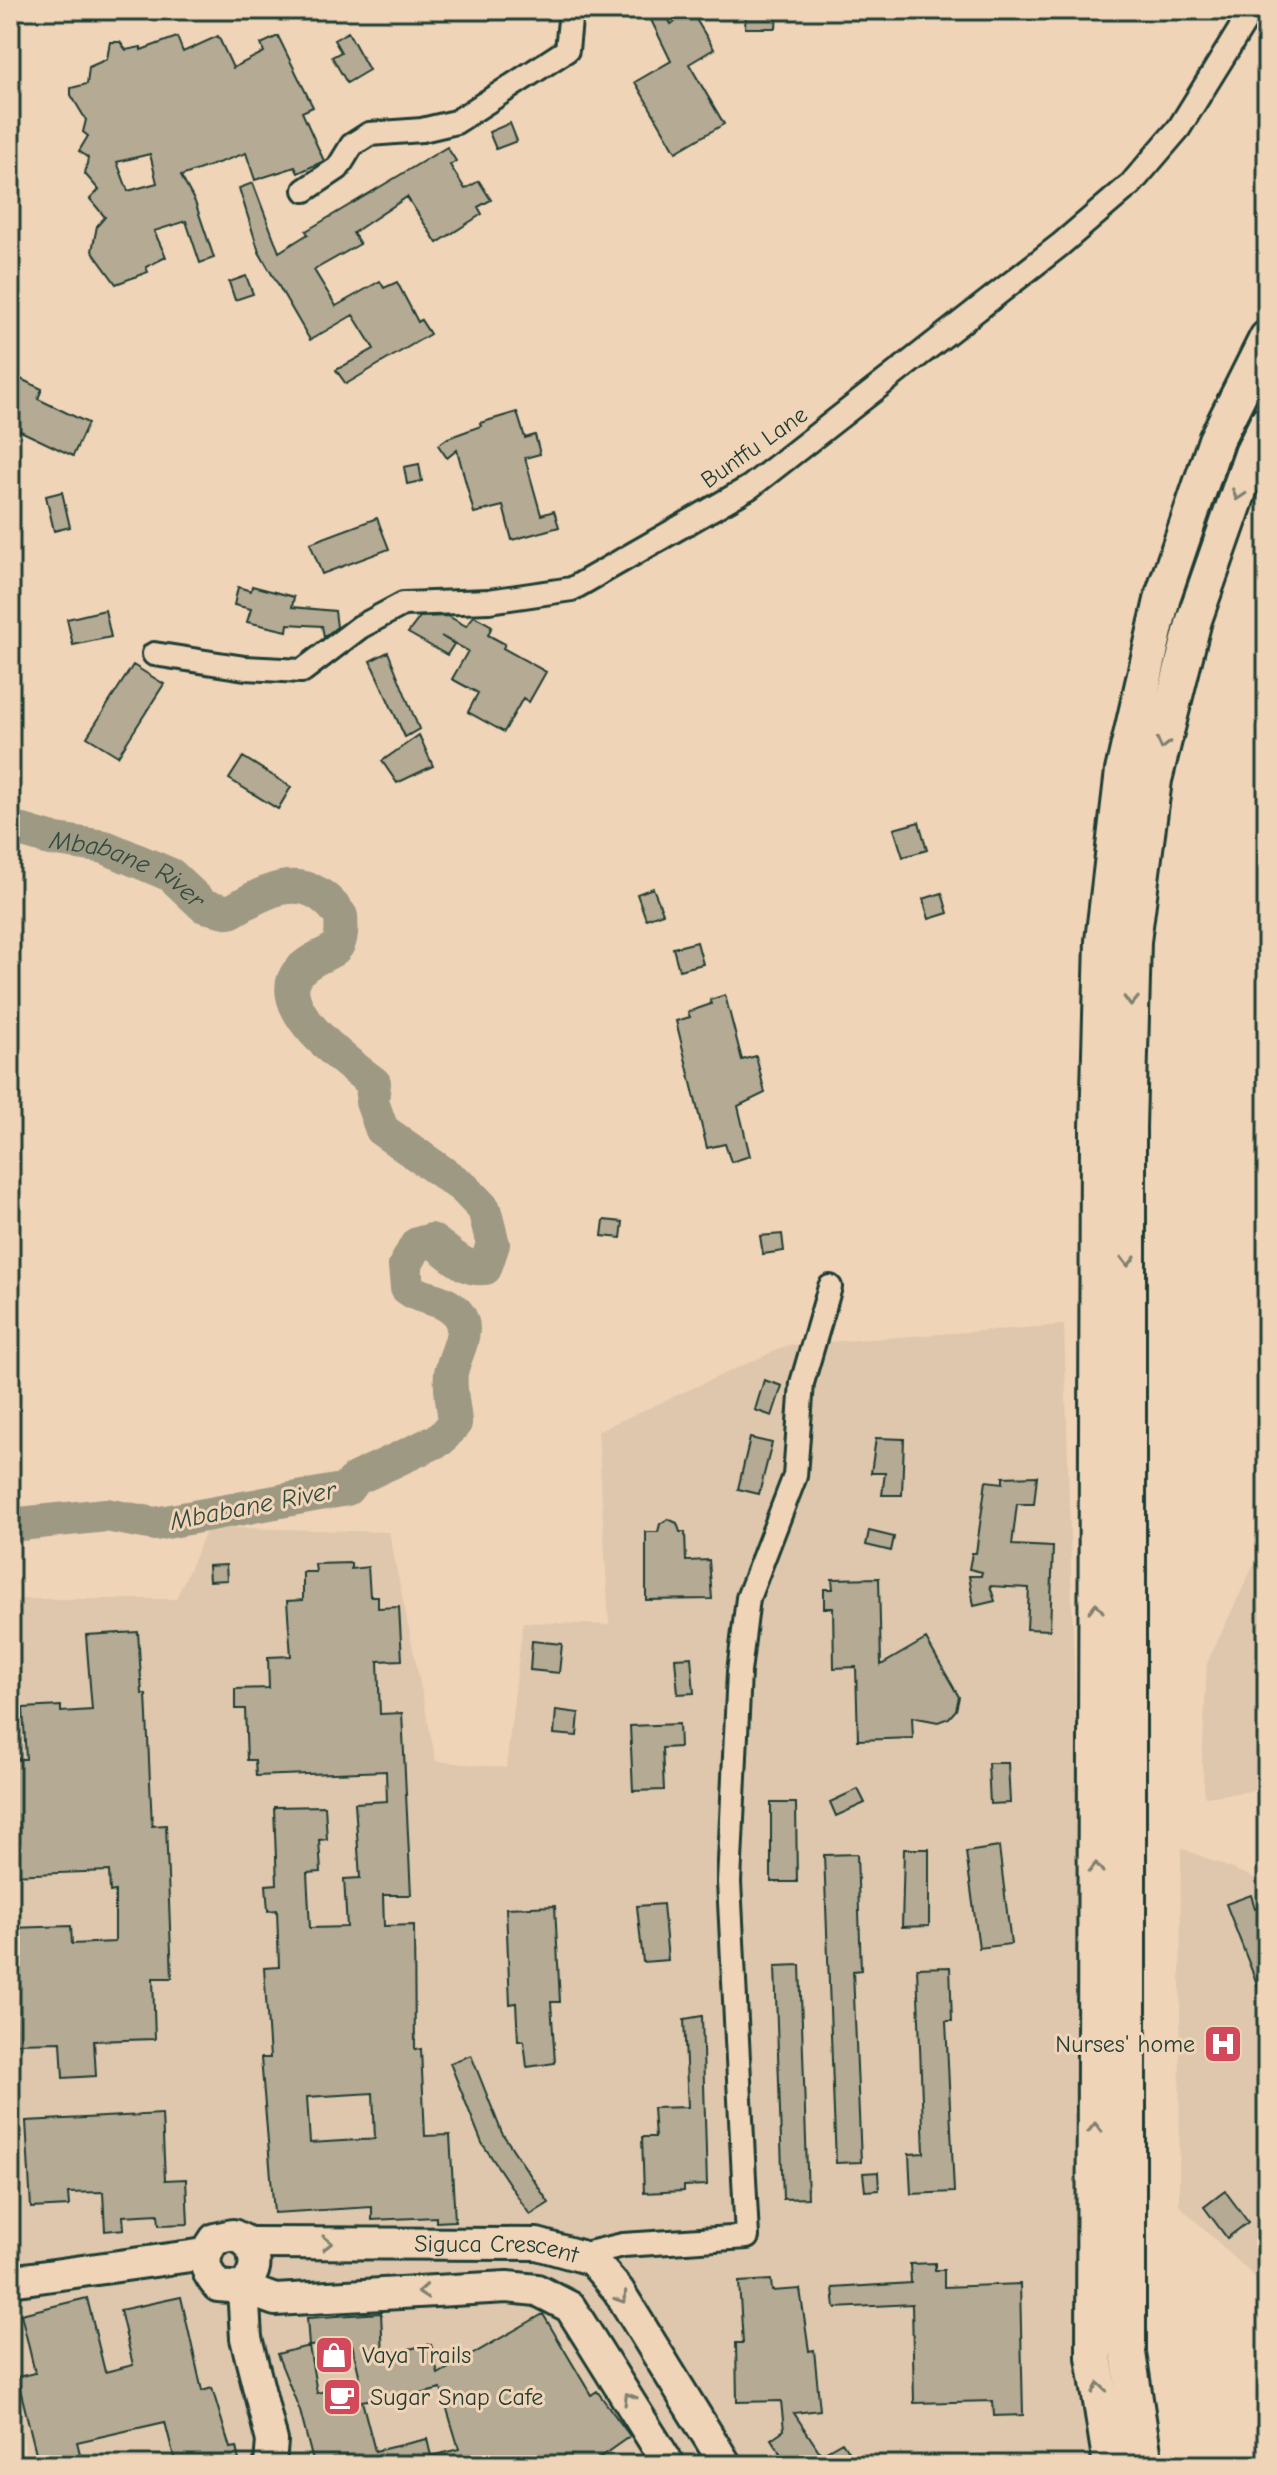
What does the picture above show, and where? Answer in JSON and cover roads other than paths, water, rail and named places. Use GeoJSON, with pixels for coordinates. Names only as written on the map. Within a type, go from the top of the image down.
{"type":"FeatureCollection","features":[{"type":"Feature","properties":{"kind":"main road"},"geometry":{"type":"LineString","coordinates":[[1111,2465],[1094,2357],[1098,1160],[1103,941],[1123,771],[1163,596],[1216,440],[1267,338]]}},
{"type":"Feature","properties":{"kind":"main road"},"geometry":{"type":"LineString","coordinates":[[1145,2465],[1128,2353],[1128,1127],[1133,941],[1154,780],[1191,634],[1252,454],[1267,423]]}},
{"type":"Feature","properties":{"kind":"street"},"geometry":{"type":"LineString","coordinates":[[305,190],[338,168],[352,145],[369,134],[422,130],[456,122],[567,50],[571,10]]}},
{"type":"Feature","properties":{"kind":"street","name":"Buntfu Lane"},"geometry":{"type":"LineString","coordinates":[[154,654],[245,668],[302,671],[360,627],[403,604],[489,601],[572,589],[750,487],[1060,245],[1131,184],[1179,128],[1252,10]]}},
{"type":"Feature","properties":{"kind":"street"},"geometry":{"type":"LineString","coordinates":[[555,2297],[576,2256],[623,2245],[747,2237],[729,1882],[739,1672],[748,1598],[795,1476],[802,1383],[830,1287]]}},
{"type":"Feature","properties":{"kind":"street"},"geometry":{"type":"LineString","coordinates":[[230,2287],[252,2277],[257,2260],[249,2243],[233,2235],[215,2239],[205,2254],[206,2272],[230,2287],[272,2441],[270,2465]]}},
{"type":"Feature","properties":{"kind":"street","name":"Siguca Crescent"},"geometry":{"type":"LineString","coordinates":[[249,2243],[537,2244],[591,2259],[618,2290],[726,2465]]}},
{"type":"Feature","properties":{"kind":"street"},"geometry":{"type":"LineString","coordinates":[[10,2281],[205,2254]]}},
{"type":"Feature","properties":{"kind":"street"},"geometry":{"type":"LineString","coordinates":[[230,2287],[253,2439],[264,2465]]}},
{"type":"Feature","properties":{"kind":"street","name":"Siguca Crescent"},"geometry":{"type":"LineString","coordinates":[[230,2287],[267,2298],[291,2300],[507,2287],[537,2290],[555,2297],[582,2321],[669,2465]]}},
{"type":"Feature","properties":{"kind":"street"},"geometry":{"type":"LineString","coordinates":[[246,2338],[267,2312],[291,2300]]}},
{"type":"Feature","properties":{"kind":"waterway","name":"Mbabane River"},"geometry":{"type":"LineString","coordinates":[[10,827],[50,839],[105,847],[171,875],[204,906],[230,912],[259,896],[288,887],[301,887],[328,901],[341,916],[340,939],[334,950],[306,965],[294,979],[293,996],[300,1013],[329,1047],[374,1083],[372,1102],[382,1130],[463,1187],[484,1209],[493,1244],[485,1268],[463,1263],[431,1240],[417,1244],[405,1266],[407,1288],[447,1305],[456,1312],[463,1328],[451,1373],[455,1423],[441,1439],[355,1479],[347,1489],[155,1524],[106,1515],[10,1525]]}},
{"type":"Feature","properties":{"kind":"place","name":"Nurses' home"},"geometry":{"type":"Point","coordinates":[1223,2044]}},
{"type":"Feature","properties":{"kind":"place","name":"Vaya Trails"},"geometry":{"type":"Point","coordinates":[334,2355]}},
{"type":"Feature","properties":{"kind":"place","name":"Sugar Snap Cafe"},"geometry":{"type":"Point","coordinates":[342,2397]}}]}
